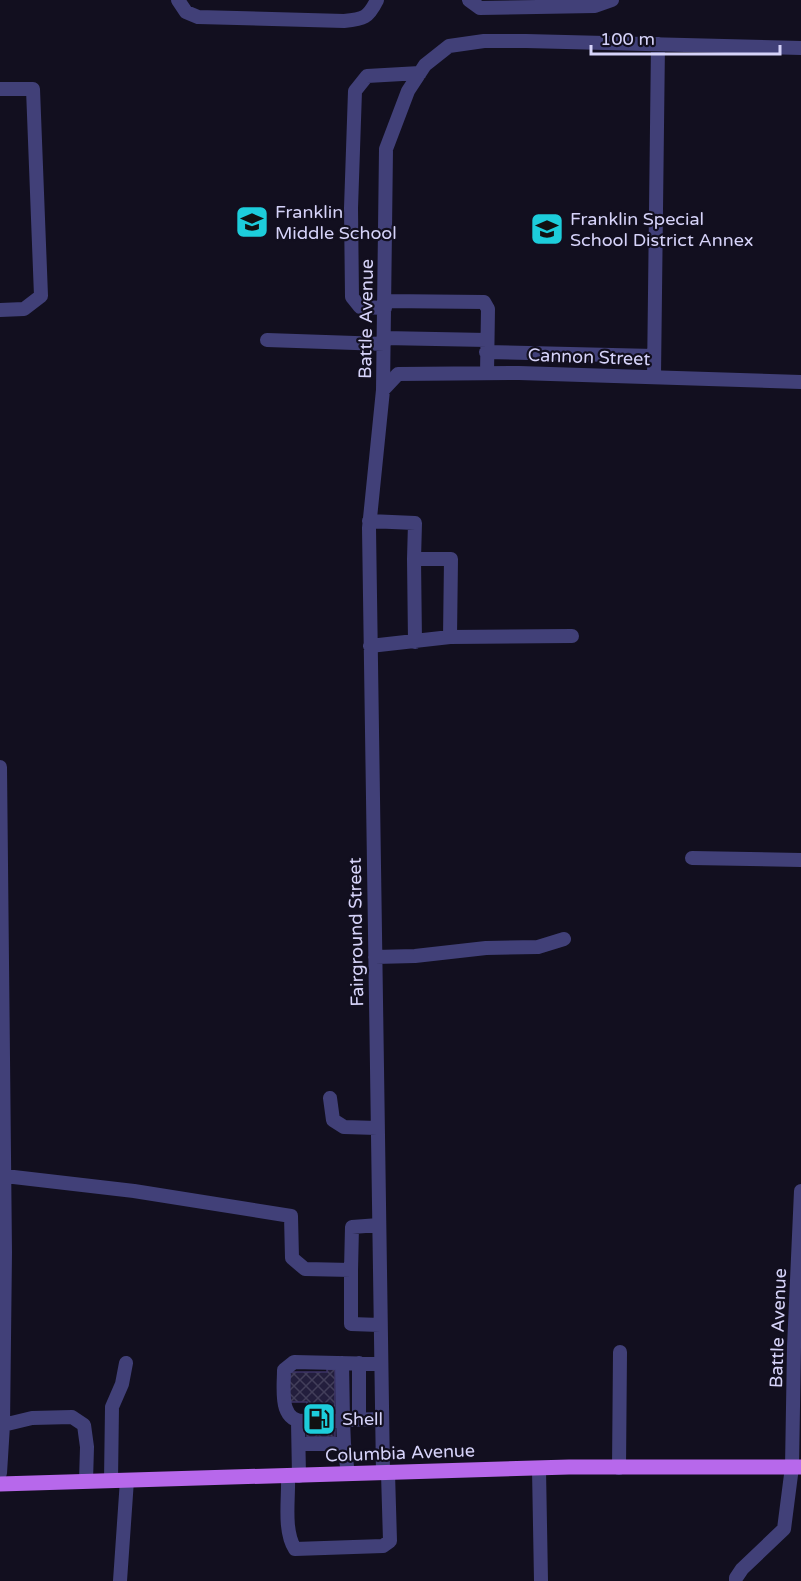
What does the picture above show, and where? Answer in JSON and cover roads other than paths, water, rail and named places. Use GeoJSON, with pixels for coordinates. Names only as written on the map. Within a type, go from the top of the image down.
{"type":"FeatureCollection","features":[{"type":"Feature","properties":{"kind":"main road","name":"Columbia Avenue"},"geometry":{"type":"LineString","coordinates":[[0,1484],[539,1469],[796,1467]]}},
{"type":"Feature","properties":{"kind":"street"},"geometry":{"type":"LineString","coordinates":[[178,0],[186,12],[198,18],[344,21],[363,19],[377,0]]}},
{"type":"Feature","properties":{"kind":"street"},"geometry":{"type":"LineString","coordinates":[[469,0],[480,8],[595,6],[612,0]]}},
{"type":"Feature","properties":{"kind":"street","name":"Battle Avenue"},"geometry":{"type":"LineString","coordinates":[[383,390],[386,149],[408,91],[425,65],[449,46],[484,42],[801,48]]}},
{"type":"Feature","properties":{"kind":"street"},"geometry":{"type":"LineString","coordinates":[[654,376],[658,44]]}},
{"type":"Feature","properties":{"kind":"street"},"geometry":{"type":"LineString","coordinates":[[420,73],[367,76],[355,91],[351,208],[352,297],[360,306],[484,302],[488,309],[487,373]]}},
{"type":"Feature","properties":{"kind":"street"},"geometry":{"type":"LineString","coordinates":[[0,89],[33,88],[41,296],[24,309],[0,310]]}},
{"type":"Feature","properties":{"kind":"street"},"geometry":{"type":"LineString","coordinates":[[267,340],[384,341],[654,356]]}},
{"type":"Feature","properties":{"kind":"street","name":"Cannon Street"},"geometry":{"type":"LineString","coordinates":[[383,390],[398,374],[654,376],[801,382]]}},
{"type":"Feature","properties":{"kind":"street","name":"Fairground Street"},"geometry":{"type":"LineString","coordinates":[[294,1476],[289,1532],[295,1549],[383,1546],[390,1541],[382,1419],[380,1325],[369,521],[383,390]]}},
{"type":"Feature","properties":{"kind":"street"},"geometry":{"type":"LineString","coordinates":[[369,521],[415,523],[415,642]]}},
{"type":"Feature","properties":{"kind":"street"},"geometry":{"type":"LineString","coordinates":[[414,559],[451,559],[450,637]]}},
{"type":"Feature","properties":{"kind":"street"},"geometry":{"type":"LineString","coordinates":[[370,646],[415,642],[429,638],[572,636]]}},
{"type":"Feature","properties":{"kind":"street"},"geometry":{"type":"LineString","coordinates":[[0,767],[5,1176],[2,1252],[3,1425],[0,1473]]}},
{"type":"Feature","properties":{"kind":"street"},"geometry":{"type":"LineString","coordinates":[[692,858],[801,860]]}},
{"type":"Feature","properties":{"kind":"street"},"geometry":{"type":"LineString","coordinates":[[375,957],[415,956],[486,948],[538,947],[564,939]]}},
{"type":"Feature","properties":{"kind":"street"},"geometry":{"type":"LineString","coordinates":[[330,1098],[333,1120],[344,1127],[378,1128]]}},
{"type":"Feature","properties":{"kind":"street"},"geometry":{"type":"LineString","coordinates":[[5,1176],[134,1191],[291,1216],[292,1258],[305,1269],[351,1270]]}},
{"type":"Feature","properties":{"kind":"street","name":"Battle Avenue"},"geometry":{"type":"LineString","coordinates":[[736,1581],[742,1569],[784,1529],[796,1467],[794,1347],[801,1191]]}},
{"type":"Feature","properties":{"kind":"street"},"geometry":{"type":"LineString","coordinates":[[379,1225],[352,1227],[351,1324],[380,1325]]}},
{"type":"Feature","properties":{"kind":"street"},"geometry":{"type":"LineString","coordinates":[[619,1468],[620,1352]]}},
{"type":"Feature","properties":{"kind":"street"},"geometry":{"type":"LineString","coordinates":[[294,1476],[303,1422],[289,1416],[284,1405],[284,1370],[294,1362],[381,1364]]}},
{"type":"Feature","properties":{"kind":"street"},"geometry":{"type":"LineString","coordinates":[[111,1480],[112,1407],[122,1384],[126,1363]]}},
{"type":"Feature","properties":{"kind":"street"},"geometry":{"type":"LineString","coordinates":[[342,1363],[339,1420],[348,1474]]}},
{"type":"Feature","properties":{"kind":"street"},"geometry":{"type":"LineString","coordinates":[[359,1363],[359,1420]]}},
{"type":"Feature","properties":{"kind":"street"},"geometry":{"type":"LineString","coordinates":[[3,1425],[32,1418],[72,1417],[84,1425],[87,1447],[86,1481]]}},
{"type":"Feature","properties":{"kind":"street"},"geometry":{"type":"LineString","coordinates":[[339,1420],[382,1419]]}},
{"type":"Feature","properties":{"kind":"street"},"geometry":{"type":"LineString","coordinates":[[299,1444],[344,1444]]}},
{"type":"Feature","properties":{"kind":"street"},"geometry":{"type":"LineString","coordinates":[[539,1469],[541,1581]]}},
{"type":"Feature","properties":{"kind":"street"},"geometry":{"type":"LineString","coordinates":[[120,1581],[127,1480]]}},
{"type":"Feature","properties":{"kind":"tunnel"},"geometry":{"type":"LineString","coordinates":[[307,1421],[335,1421]]}},
{"type":"Feature","properties":{"kind":"place","name":"Franklin Middle School"},"geometry":{"type":"Point","coordinates":[252,222]}},
{"type":"Feature","properties":{"kind":"place","name":"Franklin Special School District Annex"},"geometry":{"type":"Point","coordinates":[547,229]}},
{"type":"Feature","properties":{"kind":"place","name":"Shell"},"geometry":{"type":"Point","coordinates":[319,1419]}}]}
